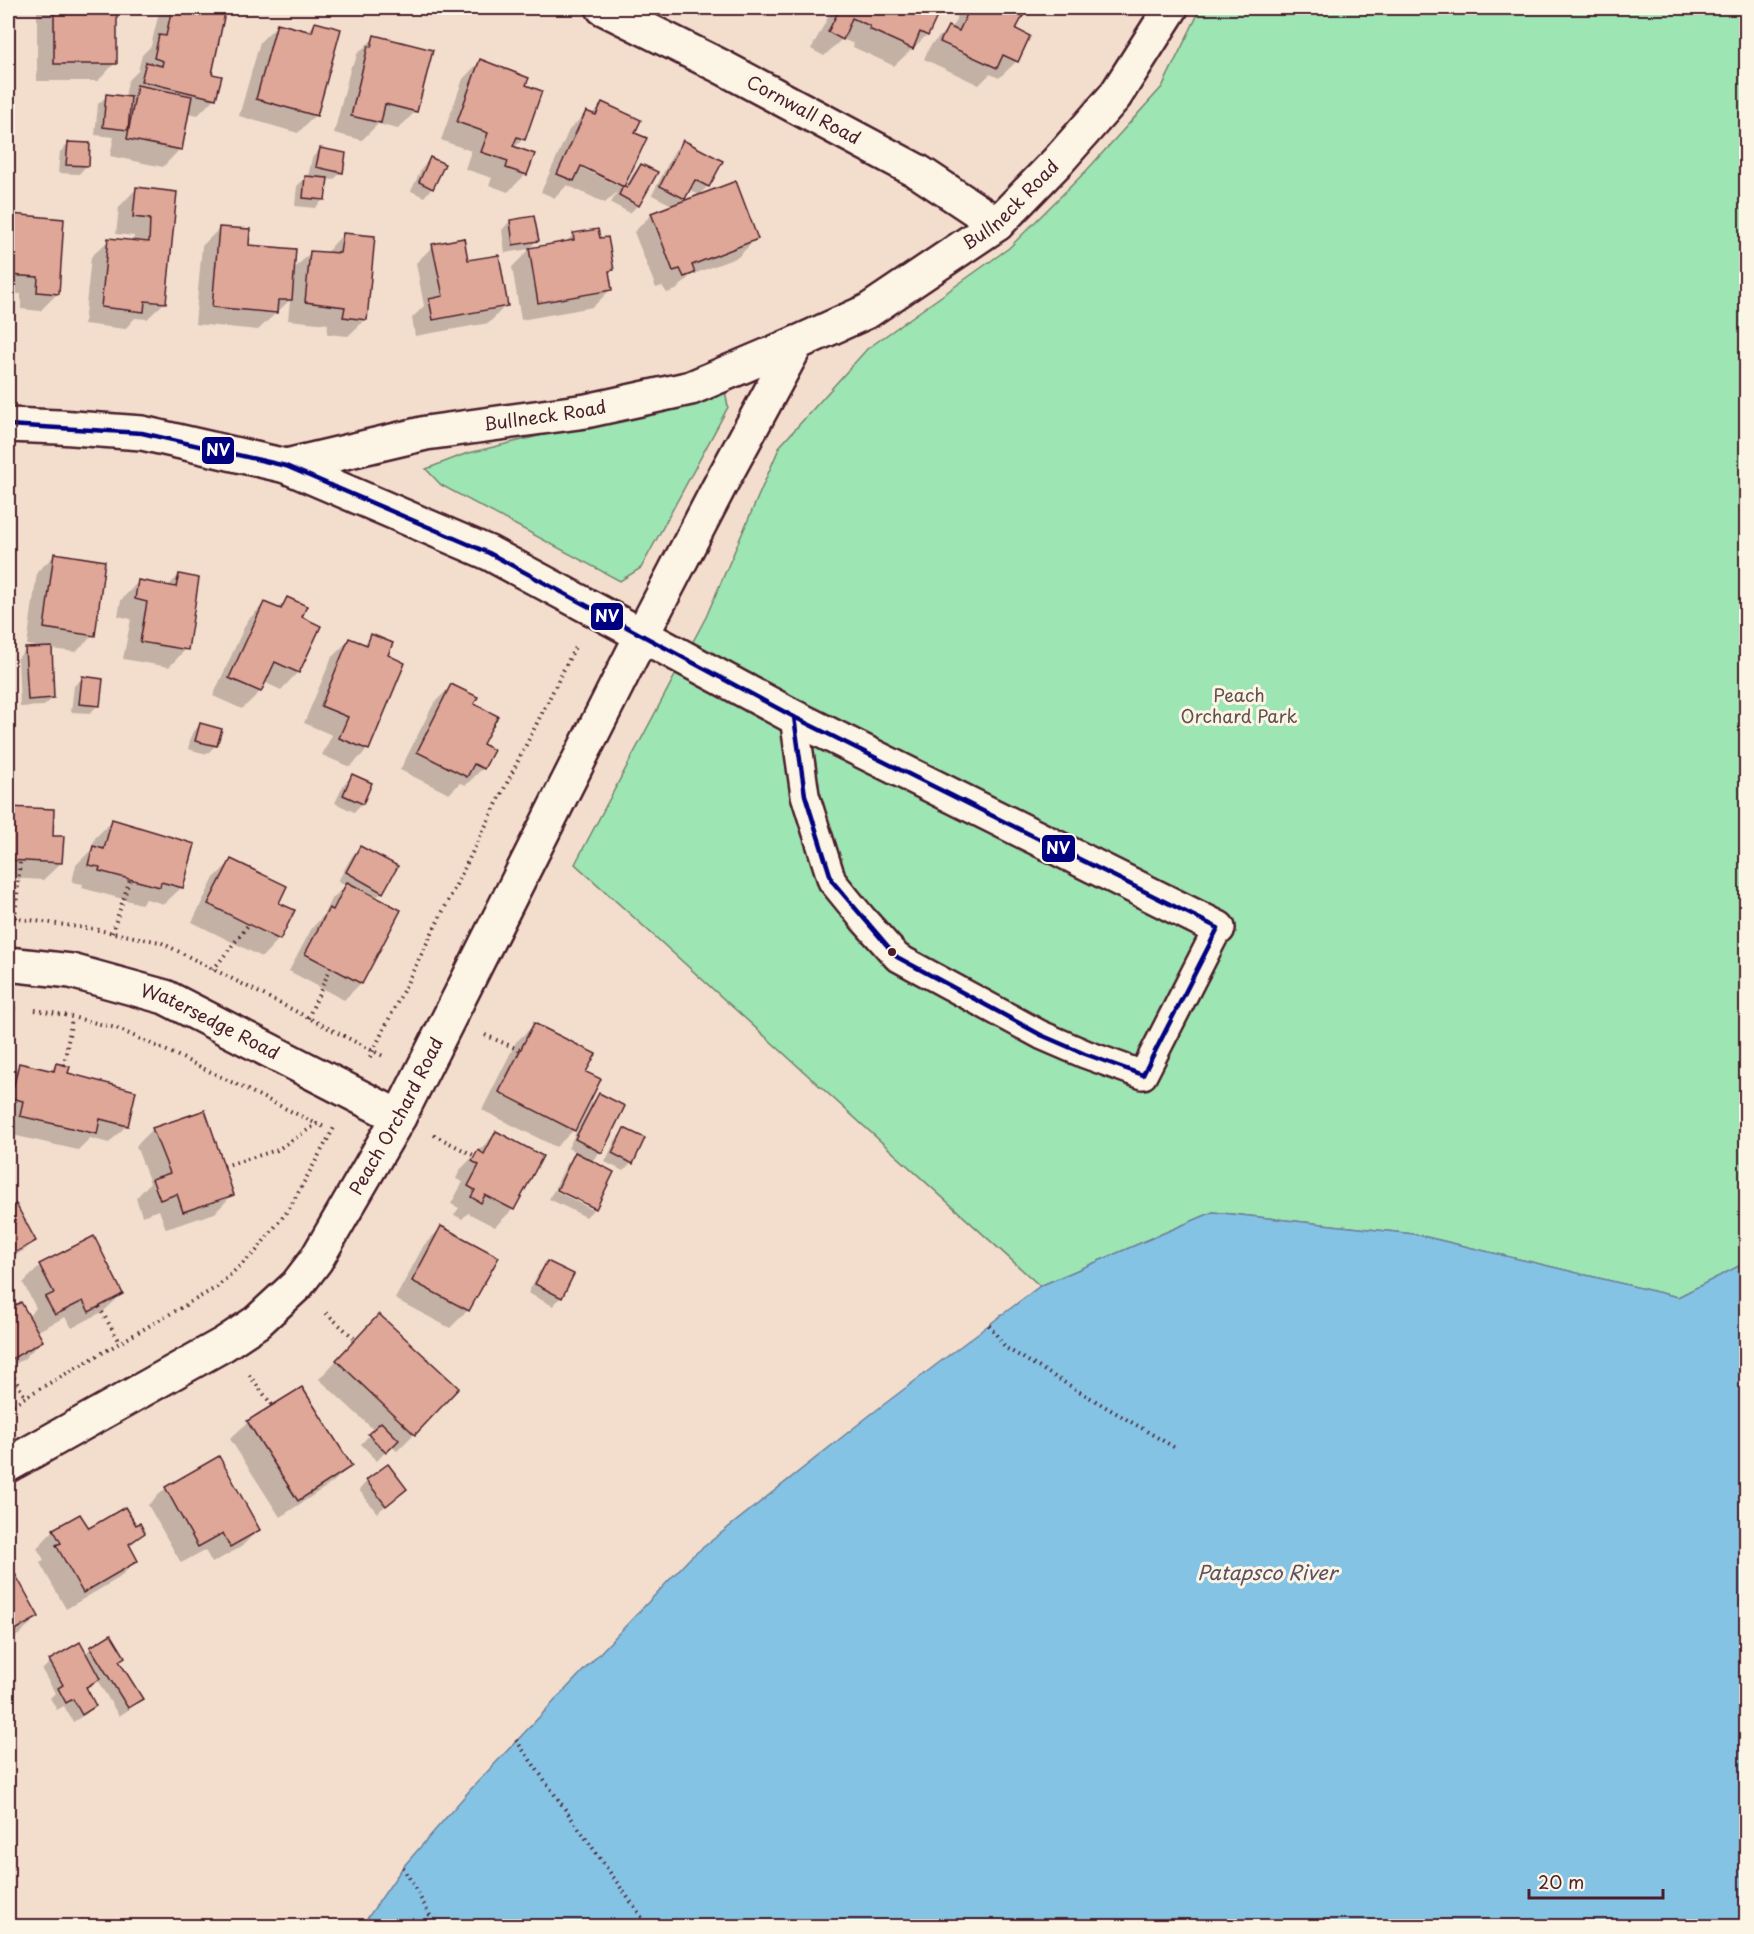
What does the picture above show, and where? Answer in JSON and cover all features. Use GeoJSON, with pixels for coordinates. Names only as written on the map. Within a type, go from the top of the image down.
{"type":"FeatureCollection","features":[{"type":"Feature","properties":{"kind":"street","name":"Cornwall Road"},"geometry":{"type":"LineString","coordinates":[[603,8],[720,66],[920,172],[997,224]]}},
{"type":"Feature","properties":{"kind":"street","name":"Bullneck Road"},"geometry":{"type":"LineString","coordinates":[[286,466],[426,433],[586,411],[691,388],[868,311],[997,224],[1058,161],[1115,96],[1171,8]]}},
{"type":"Feature","properties":{"kind":"street"},"geometry":{"type":"LineString","coordinates":[[642,635],[718,487],[797,343]]}},
{"type":"Feature","properties":{"kind":"street"},"geometry":{"type":"LineString","coordinates":[[8,425],[142,433],[286,466],[489,554],[794,717],[1218,927]]}},
{"type":"Feature","properties":{"kind":"street","name":"Peach Orchard Road"},"geometry":{"type":"LineString","coordinates":[[8,1465],[225,1344],[265,1315],[297,1285],[316,1260],[399,1117],[642,635]]}},
{"type":"Feature","properties":{"kind":"street","name":"Watersedge Road"},"geometry":{"type":"LineString","coordinates":[[8,964],[71,971],[165,997],[399,1117]]}},
{"type":"Feature","properties":{"kind":"lane"},"geometry":{"type":"LineString","coordinates":[[794,717],[805,795],[832,881],[897,957],[1041,1035],[1143,1075],[1218,927]]}},
{"type":"Feature","properties":{"kind":"path"},"geometry":{"type":"LineString","coordinates":[[8,1407],[217,1287],[256,1251],[289,1209],[352,1093],[594,609]]}},
{"type":"Feature","properties":{"kind":"path"},"geometry":{"type":"LineString","coordinates":[[15,918],[20,861]]}},
{"type":"Feature","properties":{"kind":"path"},"geometry":{"type":"LineString","coordinates":[[112,933],[130,879]]}},
{"type":"Feature","properties":{"kind":"path"},"geometry":{"type":"LineString","coordinates":[[213,969],[249,924]]}},
{"type":"Feature","properties":{"kind":"path"},"geometry":{"type":"LineString","coordinates":[[308,1018],[331,967]]}},
{"type":"Feature","properties":{"kind":"path"},"geometry":{"type":"LineString","coordinates":[[8,1008],[27,1009],[116,1028],[332,1131]]}},
{"type":"Feature","properties":{"kind":"path"},"geometry":{"type":"LineString","coordinates":[[64,1065],[72,1018]]}},
{"type":"Feature","properties":{"kind":"path"},"geometry":{"type":"LineString","coordinates":[[224,1166],[277,1150],[317,1124]]}},
{"type":"Feature","properties":{"kind":"path"},"geometry":{"type":"LineString","coordinates":[[99,1307],[120,1342]]}},
{"type":"Feature","properties":{"kind":"path"},"geometry":{"type":"LineString","coordinates":[[990,1325],[1006,1348],[1177,1449]]}},
{"type":"Feature","properties":{"kind":"path"},"geometry":{"type":"LineString","coordinates":[[8,1367],[25,1397]]}},
{"type":"Feature","properties":{"kind":"path"},"geometry":{"type":"LineString","coordinates":[[516,1740],[648,1926]]}},
{"type":"Feature","properties":{"kind":"path"},"geometry":{"type":"LineString","coordinates":[[403,1867],[436,1926]]}},
{"type":"Feature","properties":{"kind":"path"},"geometry":{"type":"LineString","coordinates":[[672,1926],[680,1921]]}},
{"type":"Feature","properties":{"kind":"green space","name":"Peach Orchard Park"},"geometry":{"type":"Polygon","coordinates":[[[1201,8],[1746,8],[1746,1257],[1743,1264],[1678,1297],[1414,1234],[1213,1212],[1040,1286],[575,864],[706,617],[780,446],[867,349],[1009,248],[1087,170],[1162,87],[1201,8]]]}},
{"type":"Feature","properties":{"kind":"green space"},"geometry":{"type":"Polygon","coordinates":[[[725,390],[728,407],[641,568],[620,581],[441,485],[426,469],[465,454],[725,390]]]}},
{"type":"Feature","properties":{"kind":"water","name":"Patapsco River"},"geometry":{"type":"Polygon","coordinates":[[[1213,1212],[1414,1234],[1678,1297],[1743,1264],[1746,1257],[1746,1926],[362,1926],[403,1867],[470,1790],[691,1557],[870,1415],[1040,1286],[1213,1212]]]}},
{"type":"Feature","properties":{"kind":"building"},"geometry":{"type":"Polygon","coordinates":[[[8,8],[14,8],[14,62],[8,62],[8,8]]]}},
{"type":"Feature","properties":{"kind":"building"},"geometry":{"type":"Polygon","coordinates":[[[54,8],[117,8],[117,64],[54,64],[54,8]]]}},
{"type":"Feature","properties":{"kind":"building"},"geometry":{"type":"Polygon","coordinates":[[[172,8],[226,8],[212,74],[222,76],[216,99],[141,81],[146,62],[162,66],[163,61],[154,58],[159,35],[166,36],[172,8]]]}},
{"type":"Feature","properties":{"kind":"building"},"geometry":{"type":"Polygon","coordinates":[[[840,8],[941,8],[928,36],[920,32],[913,49],[869,29],[870,26],[852,18],[843,40],[828,32],[840,8]]]}},
{"type":"Feature","properties":{"kind":"building"},"geometry":{"type":"Polygon","coordinates":[[[970,8],[1010,8],[1024,14],[1016,29],[1030,36],[1018,62],[1003,55],[997,68],[940,42],[948,26],[959,31],[970,8]]]}},
{"type":"Feature","properties":{"kind":"building"},"geometry":{"type":"Polygon","coordinates":[[[315,22],[341,29],[317,116],[256,99],[277,23],[312,32],[315,22]]]}},
{"type":"Feature","properties":{"kind":"building"},"geometry":{"type":"Polygon","coordinates":[[[374,35],[433,50],[417,112],[385,104],[381,123],[351,116],[368,46],[371,47],[374,35]]]}},
{"type":"Feature","properties":{"kind":"building"},"geometry":{"type":"Polygon","coordinates":[[[480,59],[529,78],[526,85],[542,91],[525,140],[517,137],[513,146],[535,154],[527,175],[506,168],[508,161],[481,152],[488,133],[457,122],[480,59]]]}},
{"type":"Feature","properties":{"kind":"building"},"geometry":{"type":"Polygon","coordinates":[[[137,85],[192,96],[182,150],[127,139],[137,85]]]}},
{"type":"Feature","properties":{"kind":"building"},"geometry":{"type":"Polygon","coordinates":[[[106,94],[131,97],[128,130],[103,127],[106,94]]]}},
{"type":"Feature","properties":{"kind":"building"},"geometry":{"type":"Polygon","coordinates":[[[602,102],[641,120],[635,133],[647,138],[624,187],[581,166],[574,181],[557,174],[586,111],[596,115],[602,102]]]}},
{"type":"Feature","properties":{"kind":"building"},"geometry":{"type":"Polygon","coordinates":[[[683,140],[723,161],[709,187],[695,180],[685,199],[660,186],[683,140]]]}},
{"type":"Feature","properties":{"kind":"building"},"geometry":{"type":"Polygon","coordinates":[[[68,142],[90,143],[89,166],[66,165],[68,142]]]}},
{"type":"Feature","properties":{"kind":"building"},"geometry":{"type":"Polygon","coordinates":[[[320,148],[346,153],[343,173],[316,167],[320,148]]]}},
{"type":"Feature","properties":{"kind":"building"},"geometry":{"type":"Polygon","coordinates":[[[430,157],[445,164],[433,189],[419,182],[430,157]]]}},
{"type":"Feature","properties":{"kind":"building"},"geometry":{"type":"Polygon","coordinates":[[[641,164],[658,172],[639,206],[619,195],[623,186],[627,188],[641,164]]]}},
{"type":"Feature","properties":{"kind":"building"},"geometry":{"type":"Polygon","coordinates":[[[305,176],[328,178],[325,200],[303,198],[305,176]]]}},
{"type":"Feature","properties":{"kind":"building"},"geometry":{"type":"Polygon","coordinates":[[[736,181],[758,239],[692,265],[695,273],[684,277],[680,269],[673,271],[651,213],[736,181]]]}},
{"type":"Feature","properties":{"kind":"building"},"geometry":{"type":"Polygon","coordinates":[[[136,187],[177,192],[166,303],[145,301],[144,312],[101,307],[108,238],[149,242],[150,219],[133,217],[136,187]]]}},
{"type":"Feature","properties":{"kind":"building"},"geometry":{"type":"Polygon","coordinates":[[[11,214],[64,219],[59,294],[37,292],[38,277],[8,275],[11,214]]]}},
{"type":"Feature","properties":{"kind":"building"},"geometry":{"type":"Polygon","coordinates":[[[534,216],[539,241],[513,245],[510,220],[534,216]]]}},
{"type":"Feature","properties":{"kind":"building"},"geometry":{"type":"Polygon","coordinates":[[[219,227],[250,229],[249,245],[296,249],[292,300],[278,300],[277,313],[212,307],[219,227]]]}},
{"type":"Feature","properties":{"kind":"building"},"geometry":{"type":"Polygon","coordinates":[[[598,229],[600,238],[608,237],[614,270],[609,271],[612,290],[538,303],[529,248],[574,240],[573,233],[598,229]]]}},
{"type":"Feature","properties":{"kind":"building"},"geometry":{"type":"Polygon","coordinates":[[[343,233],[375,236],[367,320],[343,317],[345,307],[305,302],[310,251],[340,253],[343,233]]]}},
{"type":"Feature","properties":{"kind":"building"},"geometry":{"type":"Polygon","coordinates":[[[464,238],[468,260],[499,255],[508,306],[433,320],[429,299],[443,296],[432,244],[464,238]]]}},
{"type":"Feature","properties":{"kind":"building"},"geometry":{"type":"Polygon","coordinates":[[[54,553],[105,561],[95,636],[44,628],[54,553]]]}},
{"type":"Feature","properties":{"kind":"building"},"geometry":{"type":"Polygon","coordinates":[[[179,574],[199,578],[188,650],[140,642],[147,602],[135,599],[138,580],[176,587],[179,574]]]}},
{"type":"Feature","properties":{"kind":"building"},"geometry":{"type":"Polygon","coordinates":[[[287,597],[307,606],[302,617],[321,626],[299,673],[275,662],[261,692],[229,678],[264,602],[281,609],[287,597]]]}},
{"type":"Feature","properties":{"kind":"building"},"geometry":{"type":"Polygon","coordinates":[[[371,634],[393,643],[388,655],[405,663],[369,750],[339,738],[348,717],[321,706],[349,638],[367,645],[371,634]]]}},
{"type":"Feature","properties":{"kind":"building"},"geometry":{"type":"Polygon","coordinates":[[[52,647],[54,698],[28,700],[25,648],[52,647]]]}},
{"type":"Feature","properties":{"kind":"building"},"geometry":{"type":"Polygon","coordinates":[[[82,676],[103,679],[100,706],[79,704],[82,676]]]}},
{"type":"Feature","properties":{"kind":"building"},"geometry":{"type":"Polygon","coordinates":[[[451,684],[478,697],[474,704],[498,716],[483,744],[494,750],[484,769],[474,764],[467,777],[417,752],[451,684]]]}},
{"type":"Feature","properties":{"kind":"building"},"geometry":{"type":"Polygon","coordinates":[[[8,721],[13,722],[10,772],[8,772],[8,721]]]}},
{"type":"Feature","properties":{"kind":"building"},"geometry":{"type":"Polygon","coordinates":[[[200,723],[222,729],[217,746],[195,741],[200,723]]]}},
{"type":"Feature","properties":{"kind":"building"},"geometry":{"type":"Polygon","coordinates":[[[352,774],[372,783],[363,804],[343,795],[352,774]]]}},
{"type":"Feature","properties":{"kind":"building"},"geometry":{"type":"Polygon","coordinates":[[[8,807],[54,809],[53,836],[64,836],[62,863],[8,860],[8,807]]]}},
{"type":"Feature","properties":{"kind":"building"},"geometry":{"type":"Polygon","coordinates":[[[112,819],[195,844],[183,888],[161,882],[160,887],[99,871],[100,867],[88,865],[93,846],[104,849],[112,819]]]}},
{"type":"Feature","properties":{"kind":"building"},"geometry":{"type":"Polygon","coordinates":[[[360,846],[398,866],[383,893],[346,872],[360,846]]]}},
{"type":"Feature","properties":{"kind":"building"},"geometry":{"type":"Polygon","coordinates":[[[231,859],[287,886],[279,903],[295,910],[280,940],[208,904],[231,859]]]}},
{"type":"Feature","properties":{"kind":"building"},"geometry":{"type":"Polygon","coordinates":[[[347,882],[401,910],[362,984],[305,954],[329,908],[333,910],[347,882]]]}},
{"type":"Feature","properties":{"kind":"building"},"geometry":{"type":"Polygon","coordinates":[[[534,1023],[596,1054],[586,1072],[601,1079],[575,1131],[499,1092],[534,1023]]]}},
{"type":"Feature","properties":{"kind":"building"},"geometry":{"type":"Polygon","coordinates":[[[19,1063],[54,1071],[56,1063],[70,1067],[68,1073],[136,1091],[128,1126],[100,1119],[97,1134],[20,1116],[23,1101],[11,1098],[19,1063]]]}},
{"type":"Feature","properties":{"kind":"building"},"geometry":{"type":"Polygon","coordinates":[[[599,1093],[625,1106],[602,1153],[575,1139],[599,1093]]]}},
{"type":"Feature","properties":{"kind":"building"},"geometry":{"type":"Polygon","coordinates":[[[205,1110],[234,1195],[183,1212],[177,1194],[160,1200],[152,1179],[170,1173],[152,1128],[205,1110]]]}},
{"type":"Feature","properties":{"kind":"building"},"geometry":{"type":"Polygon","coordinates":[[[624,1128],[645,1138],[633,1164],[612,1153],[624,1128]]]}},
{"type":"Feature","properties":{"kind":"building"},"geometry":{"type":"Polygon","coordinates":[[[496,1131],[543,1156],[514,1210],[485,1195],[481,1203],[471,1197],[475,1190],[468,1186],[479,1165],[472,1161],[478,1150],[484,1154],[496,1131]]]}},
{"type":"Feature","properties":{"kind":"building"},"geometry":{"type":"Polygon","coordinates":[[[575,1152],[614,1172],[596,1209],[557,1190],[575,1152]]]}},
{"type":"Feature","properties":{"kind":"building"},"geometry":{"type":"Polygon","coordinates":[[[16,1204],[36,1241],[9,1256],[8,1209],[16,1204]]]}},
{"type":"Feature","properties":{"kind":"building"},"geometry":{"type":"Polygon","coordinates":[[[441,1226],[499,1257],[469,1311],[412,1281],[441,1226]]]}},
{"type":"Feature","properties":{"kind":"building"},"geometry":{"type":"Polygon","coordinates":[[[94,1236],[123,1294],[89,1312],[83,1301],[55,1315],[45,1297],[54,1293],[39,1264],[94,1236]]]}},
{"type":"Feature","properties":{"kind":"building"},"geometry":{"type":"Polygon","coordinates":[[[547,1261],[574,1274],[562,1298],[535,1284],[547,1261]]]}},
{"type":"Feature","properties":{"kind":"building"},"geometry":{"type":"Polygon","coordinates":[[[8,1297],[13,1307],[21,1302],[43,1341],[8,1361],[8,1297]]]}},
{"type":"Feature","properties":{"kind":"building"},"geometry":{"type":"Polygon","coordinates":[[[379,1314],[459,1388],[415,1435],[336,1360],[379,1314]]]}},
{"type":"Feature","properties":{"kind":"building"},"geometry":{"type":"Polygon","coordinates":[[[302,1387],[352,1466],[298,1501],[247,1421],[302,1387]]]}},
{"type":"Feature","properties":{"kind":"building"},"geometry":{"type":"Polygon","coordinates":[[[381,1422],[399,1440],[386,1453],[368,1434],[381,1422]]]}},
{"type":"Feature","properties":{"kind":"building"},"geometry":{"type":"Polygon","coordinates":[[[219,1456],[260,1530],[230,1547],[223,1533],[198,1547],[165,1487],[219,1456]]]}},
{"type":"Feature","properties":{"kind":"building"},"geometry":{"type":"Polygon","coordinates":[[[388,1464],[407,1489],[386,1506],[366,1480],[388,1464]]]}},
{"type":"Feature","properties":{"kind":"building"},"geometry":{"type":"Polygon","coordinates":[[[125,1507],[136,1525],[140,1523],[145,1533],[129,1544],[138,1561],[83,1593],[56,1545],[61,1543],[53,1529],[80,1514],[89,1528],[125,1507]]]}},
{"type":"Feature","properties":{"kind":"building"},"geometry":{"type":"Polygon","coordinates":[[[8,1561],[39,1617],[8,1634],[8,1561]]]}},
{"type":"Feature","properties":{"kind":"building"},"geometry":{"type":"Polygon","coordinates":[[[111,1634],[125,1657],[119,1661],[143,1699],[128,1708],[90,1647],[111,1634]]]}},
{"type":"Feature","properties":{"kind":"building"},"geometry":{"type":"Polygon","coordinates":[[[80,1642],[100,1679],[86,1687],[96,1706],[82,1715],[73,1699],[66,1703],[58,1688],[63,1685],[49,1660],[80,1642]]]}},
{"type":"Feature","properties":{"kind":"transit line","name":"NV"},"geometry":{"type":"LineString","coordinates":[[8,425],[142,433],[286,466],[489,553],[794,717]]}},
{"type":"Feature","properties":{"kind":"transit line","name":"NV"},"geometry":{"type":"LineString","coordinates":[[794,717],[1218,928],[1143,1075],[1041,1035],[897,957],[832,881],[805,795],[794,717]]}}]}
